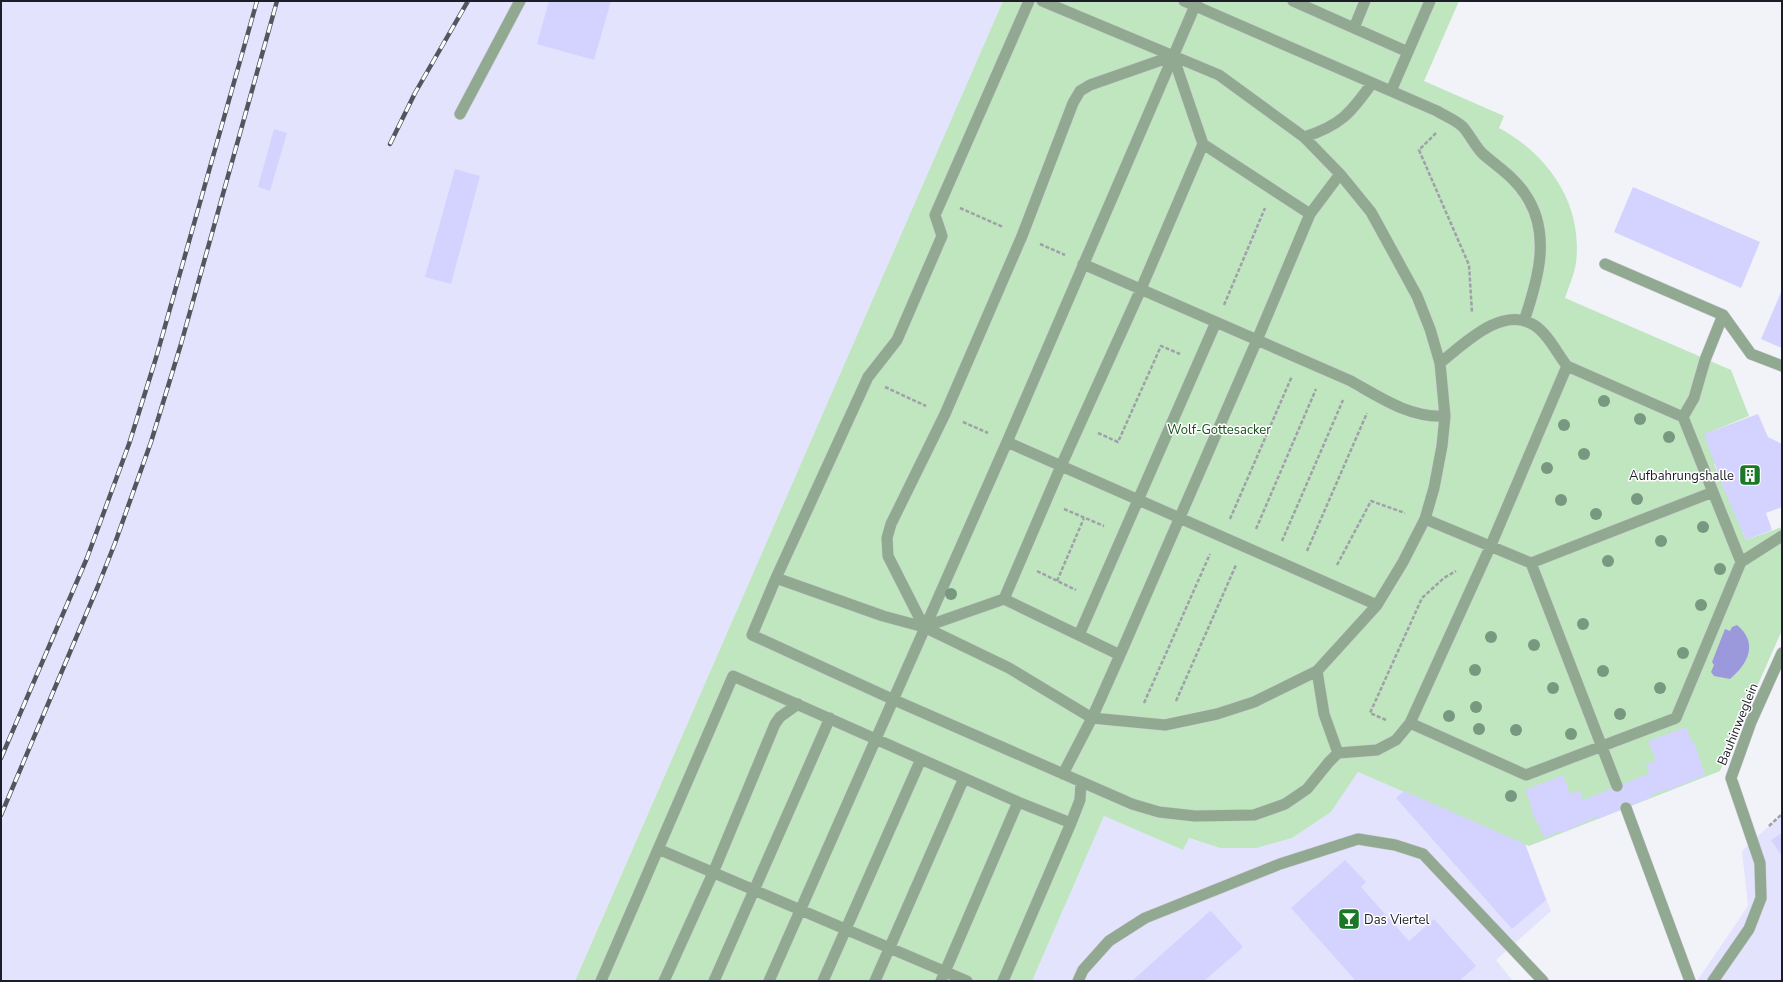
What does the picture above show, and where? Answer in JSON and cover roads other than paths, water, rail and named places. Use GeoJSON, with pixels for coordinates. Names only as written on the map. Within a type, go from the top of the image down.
{"type":"FeatureCollection","features":[{"type":"Feature","properties":{"kind":"lane"},"geometry":{"type":"LineString","coordinates":[[460,114],[520,1]]}},
{"type":"Feature","properties":{"kind":"lane"},"geometry":{"type":"LineString","coordinates":[[1029,1],[935,215],[942,236],[897,340],[868,377],[776,578],[752,636],[1132,804],[1159,812],[1195,816],[1254,815],[1285,804],[1308,789],[1338,753],[1377,750],[1396,740],[1408,726],[1480,570],[1567,366]]}},
{"type":"Feature","properties":{"kind":"lane"},"geometry":{"type":"LineString","coordinates":[[776,578],[883,616],[924,627],[1009,668],[1092,718],[1135,724],[1165,725],[1217,714],[1254,702],[1317,671],[1377,605],[1403,562],[1425,519],[1442,446],[1445,416],[1440,363],[1430,329],[1417,296],[1398,258],[1371,212],[1340,174],[1304,137],[1219,75],[1042,1]]}},
{"type":"Feature","properties":{"kind":"lane"},"geometry":{"type":"LineString","coordinates":[[1184,1],[1196,3],[1437,111],[1462,126],[1483,153],[1505,171],[1525,194],[1537,217],[1541,240],[1540,264],[1534,291],[1524,321]]}},
{"type":"Feature","properties":{"kind":"lane"},"geometry":{"type":"LineString","coordinates":[[1354,28],[1365,1]]}},
{"type":"Feature","properties":{"kind":"lane"},"geometry":{"type":"LineString","coordinates":[[1391,91],[1430,1]]}},
{"type":"Feature","properties":{"kind":"lane"},"geometry":{"type":"LineString","coordinates":[[1298,2],[1408,52]]}},
{"type":"Feature","properties":{"kind":"lane"},"geometry":{"type":"LineString","coordinates":[[770,981],[892,699],[1007,442],[1196,3]]}},
{"type":"Feature","properties":{"kind":"lane"},"geometry":{"type":"LineString","coordinates":[[1172,56],[1203,144],[1310,214]]}},
{"type":"Feature","properties":{"kind":"lane"},"geometry":{"type":"LineString","coordinates":[[924,627],[888,556],[887,538],[891,524],[945,414],[1022,236],[1073,103],[1080,91],[1100,80],[1172,56]]}},
{"type":"Feature","properties":{"kind":"lane"},"geometry":{"type":"LineString","coordinates":[[1304,137],[1323,131],[1340,122],[1358,103],[1372,83]]}},
{"type":"Feature","properties":{"kind":"lane"},"geometry":{"type":"LineString","coordinates":[[924,627],[1004,598],[1061,466],[1141,289],[1203,144]]}},
{"type":"Feature","properties":{"kind":"lane"},"geometry":{"type":"LineString","coordinates":[[1063,774],[1092,718],[1120,656],[1258,340],[1310,214],[1340,174]]}},
{"type":"Feature","properties":{"kind":"lane"},"geometry":{"type":"LineString","coordinates":[[1083,264],[1352,381],[1394,405],[1412,412],[1433,416],[1445,416]]}},
{"type":"Feature","properties":{"kind":"lane"},"geometry":{"type":"LineString","coordinates":[[1605,264],[1723,315],[1751,354],[1782,366]]}},
{"type":"Feature","properties":{"kind":"lane"},"geometry":{"type":"LineString","coordinates":[[1683,417],[1694,398],[1706,360],[1723,315]]}},
{"type":"Feature","properties":{"kind":"lane"},"geometry":{"type":"LineString","coordinates":[[1440,363],[1476,335],[1498,322],[1514,320],[1524,321],[1535,326],[1545,335],[1567,366],[1683,417],[1741,562]]}},
{"type":"Feature","properties":{"kind":"lane"},"geometry":{"type":"LineString","coordinates":[[1079,635],[1216,322]]}},
{"type":"Feature","properties":{"kind":"lane"},"geometry":{"type":"LineString","coordinates":[[1007,442],[1328,582],[1377,605]]}},
{"type":"Feature","properties":{"kind":"lane"},"geometry":{"type":"LineString","coordinates":[[1425,519],[1531,563],[1713,492]]}},
{"type":"Feature","properties":{"kind":"lane"},"geometry":{"type":"LineString","coordinates":[[1408,726],[1526,775],[1676,718],[1741,562],[1782,536]]}},
{"type":"Feature","properties":{"kind":"lane"},"geometry":{"type":"LineString","coordinates":[[1531,563],[1617,786]]}},
{"type":"Feature","properties":{"kind":"lane"},"geometry":{"type":"LineString","coordinates":[[1004,598],[1120,656]]}},
{"type":"Feature","properties":{"kind":"lane","name":"Bauhinweglein"},"geometry":{"type":"LineString","coordinates":[[1713,981],[1749,929],[1761,898],[1760,863],[1731,778],[1751,722],[1782,653]]}},
{"type":"Feature","properties":{"kind":"lane"},"geometry":{"type":"LineString","coordinates":[[1317,671],[1324,714],[1338,753]]}},
{"type":"Feature","properties":{"kind":"lane"},"geometry":{"type":"LineString","coordinates":[[601,981],[733,676],[1018,802],[1071,823]]}},
{"type":"Feature","properties":{"kind":"lane"},"geometry":{"type":"LineString","coordinates":[[664,981],[713,873],[775,724],[780,717],[798,704]]}},
{"type":"Feature","properties":{"kind":"lane"},"geometry":{"type":"LineString","coordinates":[[714,981],[830,718]]}},
{"type":"Feature","properties":{"kind":"lane"},"geometry":{"type":"LineString","coordinates":[[823,981],[921,759]]}},
{"type":"Feature","properties":{"kind":"lane"},"geometry":{"type":"LineString","coordinates":[[875,981],[964,778]]}},
{"type":"Feature","properties":{"kind":"lane"},"geometry":{"type":"LineString","coordinates":[[1003,981],[1071,823],[1080,800],[1082,782]]}},
{"type":"Feature","properties":{"kind":"lane"},"geometry":{"type":"LineString","coordinates":[[943,976],[1018,802]]}},
{"type":"Feature","properties":{"kind":"lane"},"geometry":{"type":"LineString","coordinates":[[1626,808],[1690,981]]}},
{"type":"Feature","properties":{"kind":"lane"},"geometry":{"type":"LineString","coordinates":[[1078,981],[1083,970],[1110,941],[1145,918],[1280,864],[1358,839],[1395,845],[1423,854],[1543,981]]}},
{"type":"Feature","properties":{"kind":"lane"},"geometry":{"type":"LineString","coordinates":[[658,849],[889,948],[943,976],[967,981]]}},
{"type":"Feature","properties":{"kind":"railway"},"geometry":{"type":"LineString","coordinates":[[1,758],[87,558],[129,444],[156,358],[257,1]]}},
{"type":"Feature","properties":{"kind":"railway"},"geometry":{"type":"LineString","coordinates":[[1,815],[98,586],[151,442],[181,344],[277,1]]}},
{"type":"Feature","properties":{"kind":"railway"},"geometry":{"type":"LineString","coordinates":[[390,144],[415,93],[468,1]]}},
{"type":"Feature","properties":{"kind":"place","name":"Aufbahrungshalle"},"geometry":{"type":"Point","coordinates":[1750,475]}},
{"type":"Feature","properties":{"kind":"place","name":"Das Viertel"},"geometry":{"type":"Point","coordinates":[1349,919]}},
{"type":"Feature","properties":{"kind":"park label","name":"Wolf-Gottesacker"},"geometry":{"type":"Point","coordinates":[1219,429]}}]}
